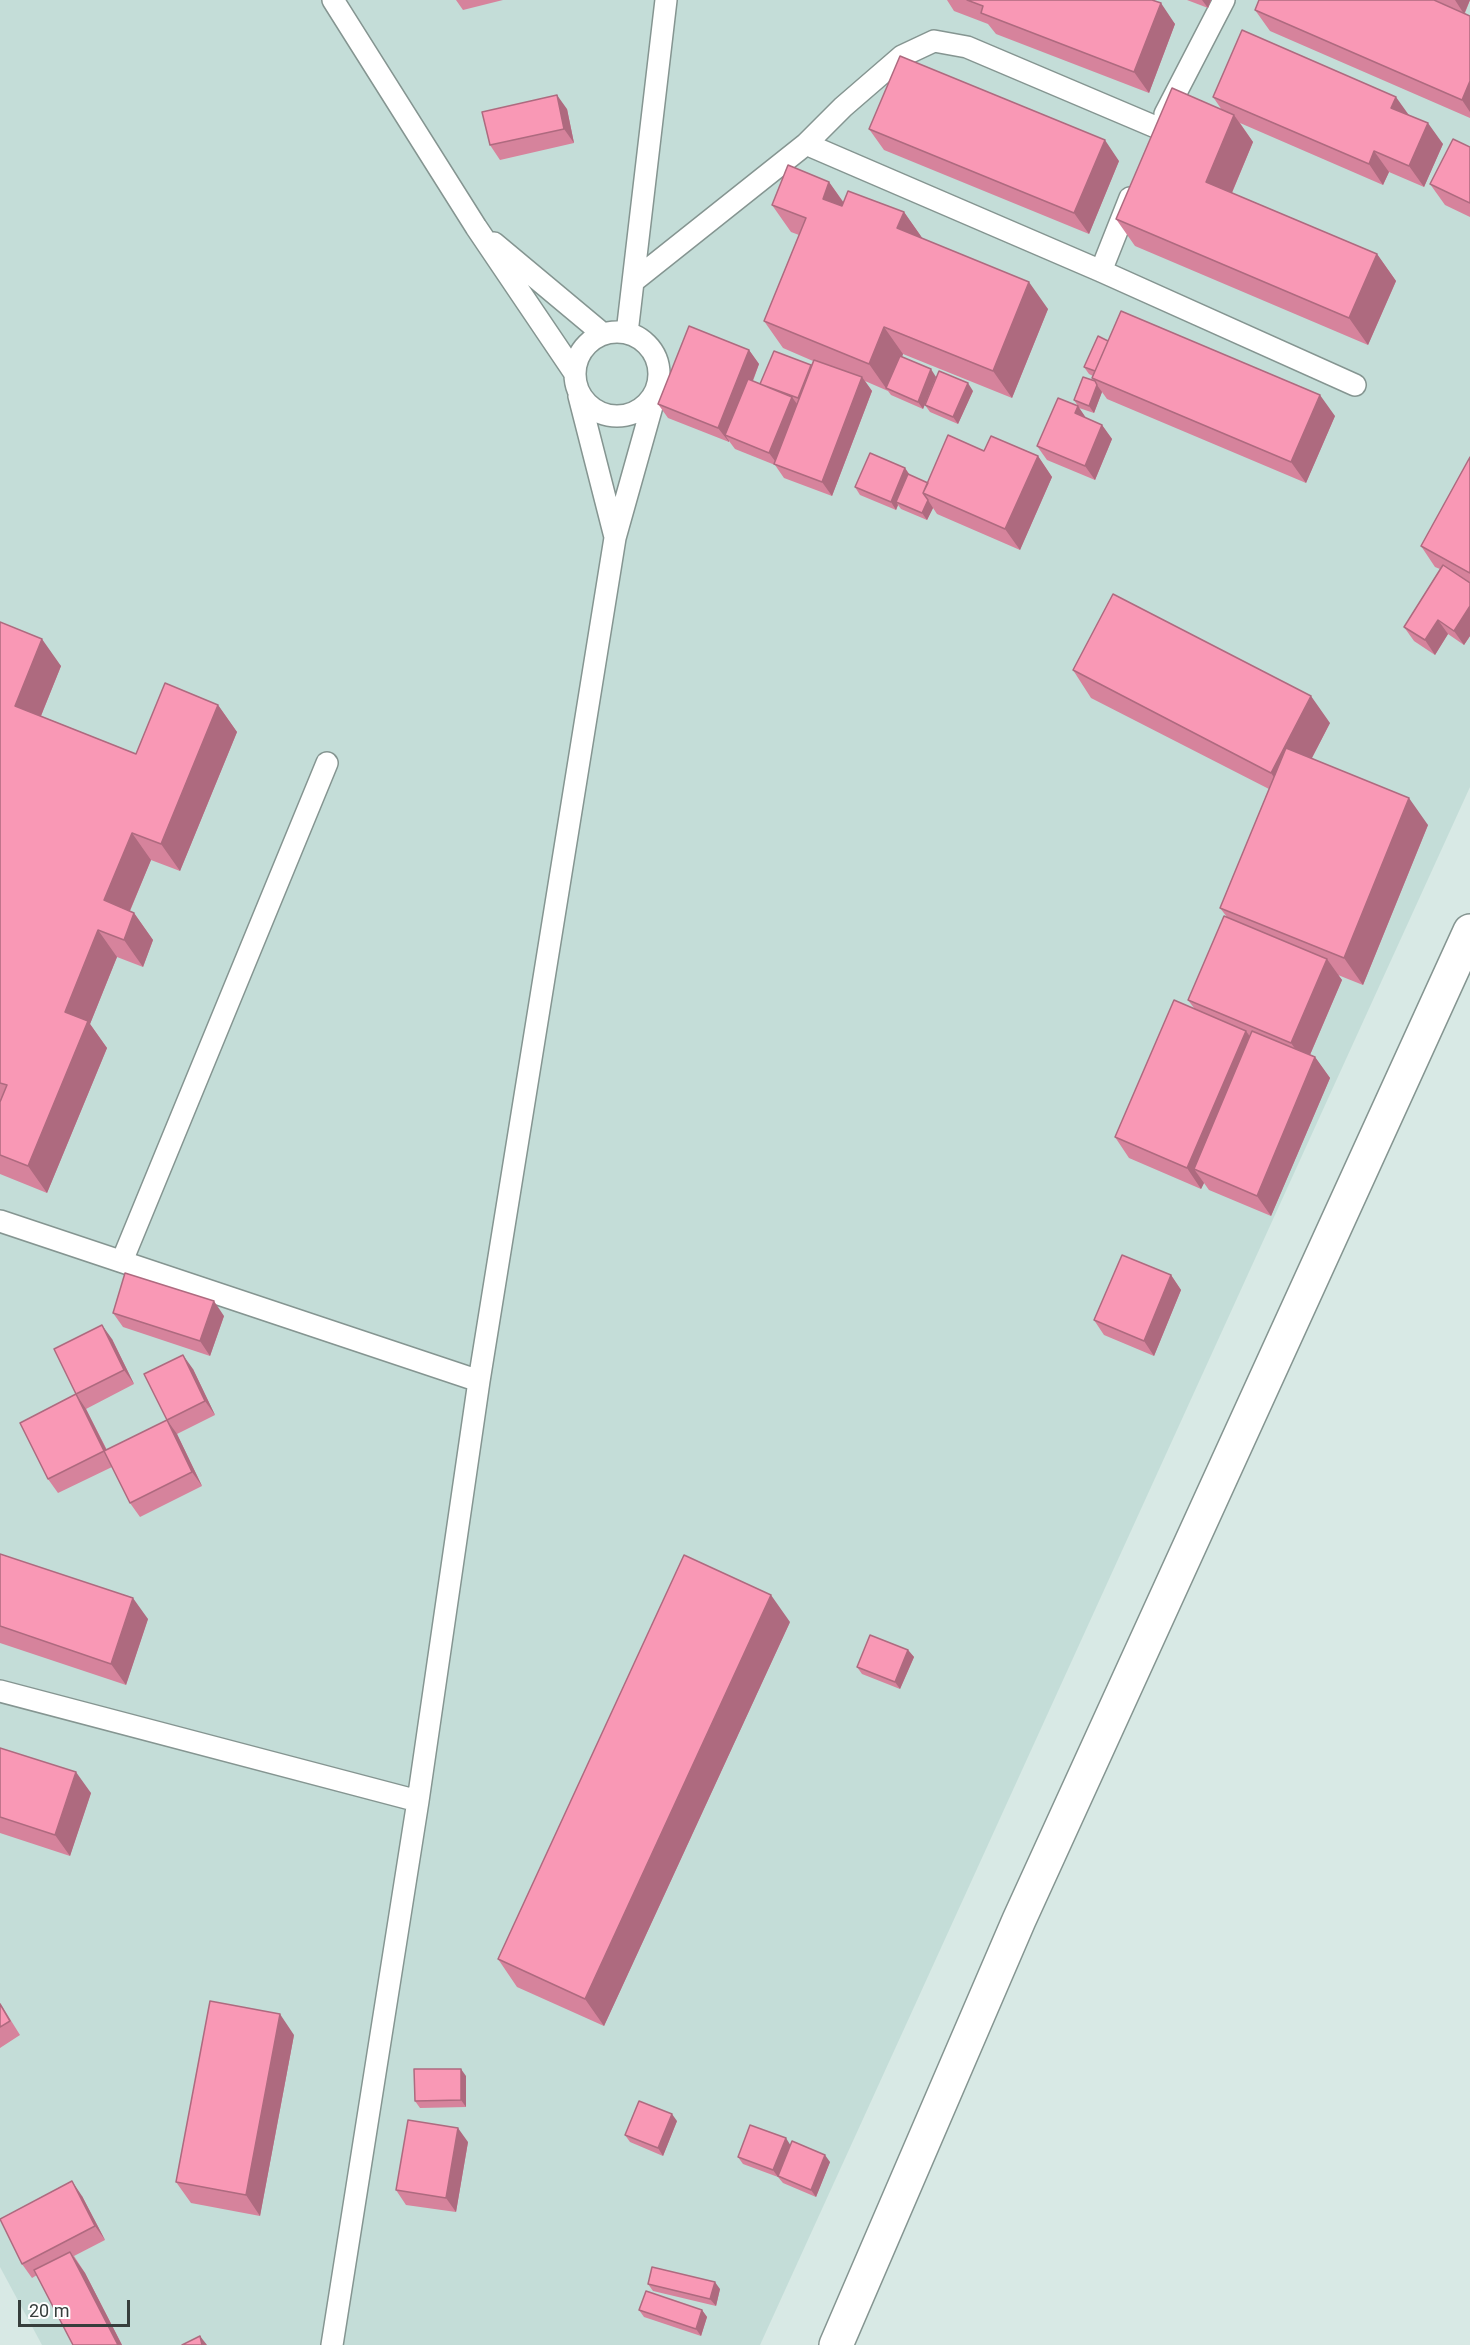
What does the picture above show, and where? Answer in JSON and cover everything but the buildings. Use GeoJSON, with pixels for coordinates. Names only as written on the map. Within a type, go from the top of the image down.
{"type":"FeatureCollection","features":[{"type":"Feature","properties":{"kind":"street"},"geometry":{"type":"LineString","coordinates":[[836,2345],[1019,1920],[1470,931]]}},
{"type":"Feature","properties":{"kind":"lane"},"geometry":{"type":"LineString","coordinates":[[333,0],[575,379],[588,407],[600,414],[613,417],[626,416],[638,411],[656,392]]}},
{"type":"Feature","properties":{"kind":"lane"},"geometry":{"type":"LineString","coordinates":[[627,333],[666,0]]}},
{"type":"Feature","properties":{"kind":"lane"},"geometry":{"type":"LineString","coordinates":[[1149,150],[1224,0]]}},
{"type":"Feature","properties":{"kind":"lane"},"geometry":{"type":"LineString","coordinates":[[635,280],[806,144],[843,107],[902,56],[934,41],[967,47],[1158,128]]}},
{"type":"Feature","properties":{"kind":"lane"},"geometry":{"type":"LineString","coordinates":[[806,144],[1101,271],[1356,385]]}},
{"type":"Feature","properties":{"kind":"lane"},"geometry":{"type":"LineString","coordinates":[[1101,271],[1136,183]]}},
{"type":"Feature","properties":{"kind":"lane"},"geometry":{"type":"LineString","coordinates":[[476,227],[603,334]]}},
{"type":"Feature","properties":{"kind":"lane"},"geometry":{"type":"LineString","coordinates":[[332,2345],[418,1801],[479,1381],[615,538],[660,380],[656,355],[639,338],[627,333],[615,332],[603,334],[583,349],[577,360],[575,379],[615,538]]}},
{"type":"Feature","properties":{"kind":"lane"},"geometry":{"type":"LineString","coordinates":[[122,1261],[327,763]]}},
{"type":"Feature","properties":{"kind":"lane"},"geometry":{"type":"LineString","coordinates":[[0,1221],[479,1381]]}},
{"type":"Feature","properties":{"kind":"lane"},"geometry":{"type":"LineString","coordinates":[[0,1690],[418,1801]]}},
{"type":"Feature","properties":{"kind":"shaded area"},"geometry":{"type":"Polygon","coordinates":[[[0,0],[1470,0],[1470,787],[760,2345],[42,2345],[0,2267],[0,0]]]}}]}
